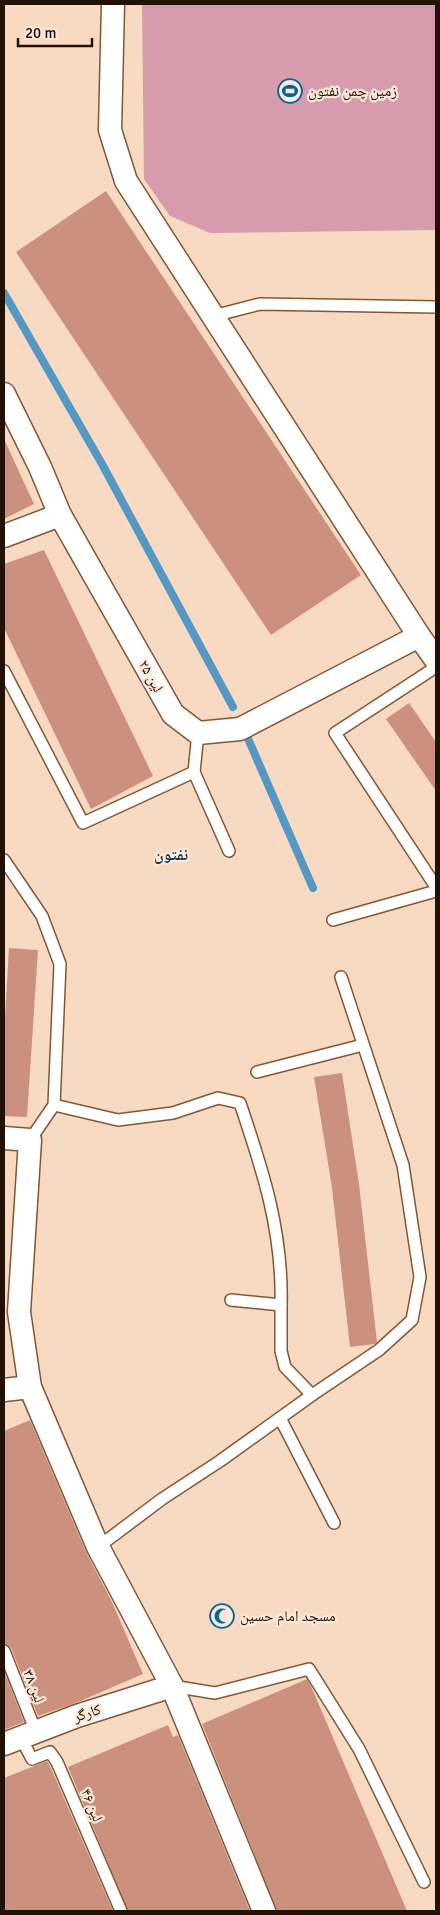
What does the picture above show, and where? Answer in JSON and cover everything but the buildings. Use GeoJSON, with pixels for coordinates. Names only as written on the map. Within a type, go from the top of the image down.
{"type":"FeatureCollection","features":[{"type":"Feature","properties":{"kind":"street"},"geometry":{"type":"LineString","coordinates":[[113,4],[110,130],[126,180],[436,660]]}},
{"type":"Feature","properties":{"kind":"street","name":"لین ۲۵"},"geometry":{"type":"LineString","coordinates":[[4,394],[40,467],[60,515],[173,714],[198,732]]}},
{"type":"Feature","properties":{"kind":"street"},"geometry":{"type":"LineString","coordinates":[[4,536],[60,515]]}},
{"type":"Feature","properties":{"kind":"street"},"geometry":{"type":"LineString","coordinates":[[198,732],[240,729],[419,636]]}},
{"type":"Feature","properties":{"kind":"street"},"geometry":{"type":"LineString","coordinates":[[4,1138],[30,1140],[19,1312],[30,1387],[98,1547],[172,1686],[264,1911]]}},
{"type":"Feature","properties":{"kind":"street"},"geometry":{"type":"LineString","coordinates":[[4,1390],[30,1387]]}},
{"type":"Feature","properties":{"kind":"street","name":"کارگر"},"geometry":{"type":"LineString","coordinates":[[21,1738],[76,1716],[172,1686]]}},
{"type":"Feature","properties":{"kind":"lane"},"geometry":{"type":"LineString","coordinates":[[213,316],[260,304],[436,307]]}},
{"type":"Feature","properties":{"kind":"lane"},"geometry":{"type":"LineString","coordinates":[[436,668],[335,733],[436,887]]}},
{"type":"Feature","properties":{"kind":"lane"},"geometry":{"type":"LineString","coordinates":[[4,672],[84,823],[194,772]]}},
{"type":"Feature","properties":{"kind":"lane"},"geometry":{"type":"LineString","coordinates":[[198,732],[194,772],[229,851]]}},
{"type":"Feature","properties":{"kind":"lane"},"geometry":{"type":"LineString","coordinates":[[4,860],[42,916],[60,964],[54,1105],[30,1140]]}},
{"type":"Feature","properties":{"kind":"lane"},"geometry":{"type":"LineString","coordinates":[[333,920],[436,891]]}},
{"type":"Feature","properties":{"kind":"lane"},"geometry":{"type":"LineString","coordinates":[[98,1547],[162,1499],[379,1350],[412,1320],[420,1277],[403,1165],[341,977]]}},
{"type":"Feature","properties":{"kind":"lane"},"geometry":{"type":"LineString","coordinates":[[257,1072],[363,1045]]}},
{"type":"Feature","properties":{"kind":"lane"},"geometry":{"type":"LineString","coordinates":[[54,1105],[118,1120],[173,1113],[218,1098],[240,1103],[273,1208],[282,1273],[281,1351],[285,1366],[312,1395]]}},
{"type":"Feature","properties":{"kind":"lane"},"geometry":{"type":"LineString","coordinates":[[231,1300],[281,1305]]}},
{"type":"Feature","properties":{"kind":"lane"},"geometry":{"type":"LineString","coordinates":[[280,1418],[334,1523]]}},
{"type":"Feature","properties":{"kind":"lane","name":"لین ۳۸"},"geometry":{"type":"LineString","coordinates":[[4,1651],[21,1738]]}},
{"type":"Feature","properties":{"kind":"lane"},"geometry":{"type":"LineString","coordinates":[[172,1686],[215,1693],[310,1669],[359,1749],[424,1882]]}},
{"type":"Feature","properties":{"kind":"lane","name":"لین ۴۶"},"geometry":{"type":"LineString","coordinates":[[21,1738],[32,1759],[50,1752],[57,1762],[121,1911]]}},
{"type":"Feature","properties":{"kind":"shaded area","name":"زمین چمن نفتون"},"geometry":{"type":"Polygon","coordinates":[[[142,4],[436,4],[436,230],[210,233],[170,216],[144,179],[142,4]]]}},
{"type":"Feature","properties":{"kind":"waterway"},"geometry":{"type":"LineString","coordinates":[[4,293],[102,464],[233,707]]}},
{"type":"Feature","properties":{"kind":"waterway"},"geometry":{"type":"LineString","coordinates":[[246,734],[313,888]]}},
{"type":"Feature","properties":{"kind":"place","name":"زمین چمن نفتون"},"geometry":{"type":"Point","coordinates":[290,91]}},
{"type":"Feature","properties":{"kind":"place","name":"مسجد امام حسین"},"geometry":{"type":"Point","coordinates":[222,1616]}},
{"type":"Feature","properties":{"kind":"district","name":"نفتون"},"geometry":{"type":"Point","coordinates":[171,855]}}]}
